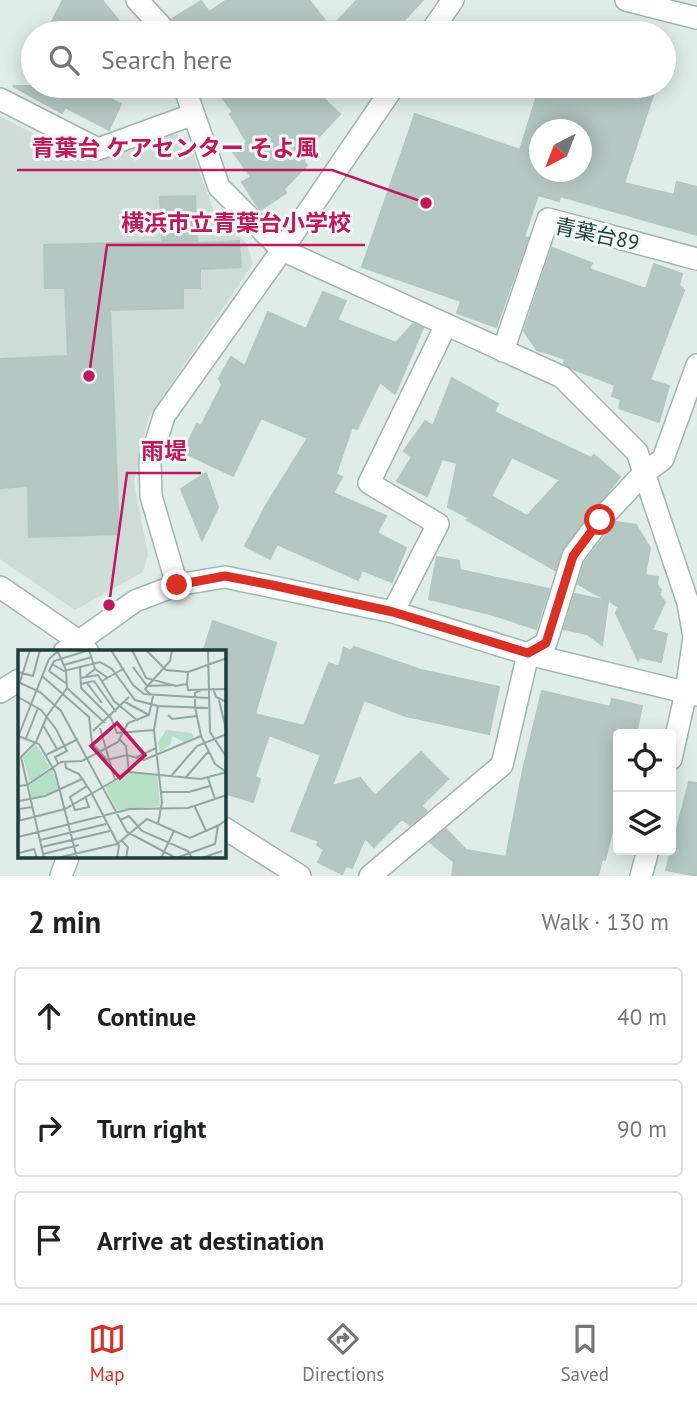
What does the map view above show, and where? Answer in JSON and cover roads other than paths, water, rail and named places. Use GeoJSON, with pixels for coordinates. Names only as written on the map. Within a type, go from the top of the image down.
{"type":"FeatureCollection","features":[{"type":"Feature","properties":{"kind":"street"},"geometry":{"type":"LineString","coordinates":[[137,0],[156,21]]}},
{"type":"Feature","properties":{"kind":"street"},"geometry":{"type":"LineString","coordinates":[[438,21],[453,0]]}},
{"type":"Feature","properties":{"kind":"street"},"geometry":{"type":"LineString","coordinates":[[626,0],[697,18]]}},
{"type":"Feature","properties":{"kind":"street"},"geometry":{"type":"LineString","coordinates":[[188,98],[219,187],[282,250],[562,377],[637,452],[688,603],[694,638],[692,694],[676,744]]}},
{"type":"Feature","properties":{"kind":"street"},"geometry":{"type":"LineString","coordinates":[[177,585],[151,496],[150,461],[164,416],[386,98]]}},
{"type":"Feature","properties":{"kind":"street"},"geometry":{"type":"LineString","coordinates":[[0,99],[97,149],[194,114]]}},
{"type":"Feature","properties":{"kind":"street","name":"青葉台89"},"geometry":{"type":"LineString","coordinates":[[503,351],[548,219],[697,259]]}},
{"type":"Feature","properties":{"kind":"street"},"geometry":{"type":"LineString","coordinates":[[393,612],[439,524],[369,483],[446,325]]}},
{"type":"Feature","properties":{"kind":"street"},"geometry":{"type":"LineString","coordinates":[[370,876],[502,765],[528,653],[546,643],[573,556],[600,520],[644,472],[663,459],[697,365]]}},
{"type":"Feature","properties":{"kind":"street"},"geometry":{"type":"LineString","coordinates":[[0,587],[77,649],[106,620],[135,601],[177,585],[225,576],[393,612],[528,653],[692,694]]}},
{"type":"Feature","properties":{"kind":"street"},"geometry":{"type":"LineString","coordinates":[[0,692],[18,681]]}},
{"type":"Feature","properties":{"kind":"street"},"geometry":{"type":"LineString","coordinates":[[226,829],[300,876]]}},
{"type":"Feature","properties":{"kind":"street"},"geometry":{"type":"LineString","coordinates":[[641,876],[647,855]]}},
{"type":"Feature","properties":{"kind":"street"},"geometry":{"type":"LineString","coordinates":[[61,876],[68,858]]}},
{"type":"Feature","properties":{"kind":"place","name":"青葉台 ケアセンター そよ風"},"geometry":{"type":"Point","coordinates":[426,203]}},
{"type":"Feature","properties":{"kind":"place","name":"横浜市立青葉台小学校"},"geometry":{"type":"Point","coordinates":[89,376]}},
{"type":"Feature","properties":{"kind":"place","name":"雨堤"},"geometry":{"type":"Point","coordinates":[109,605]}}]}
